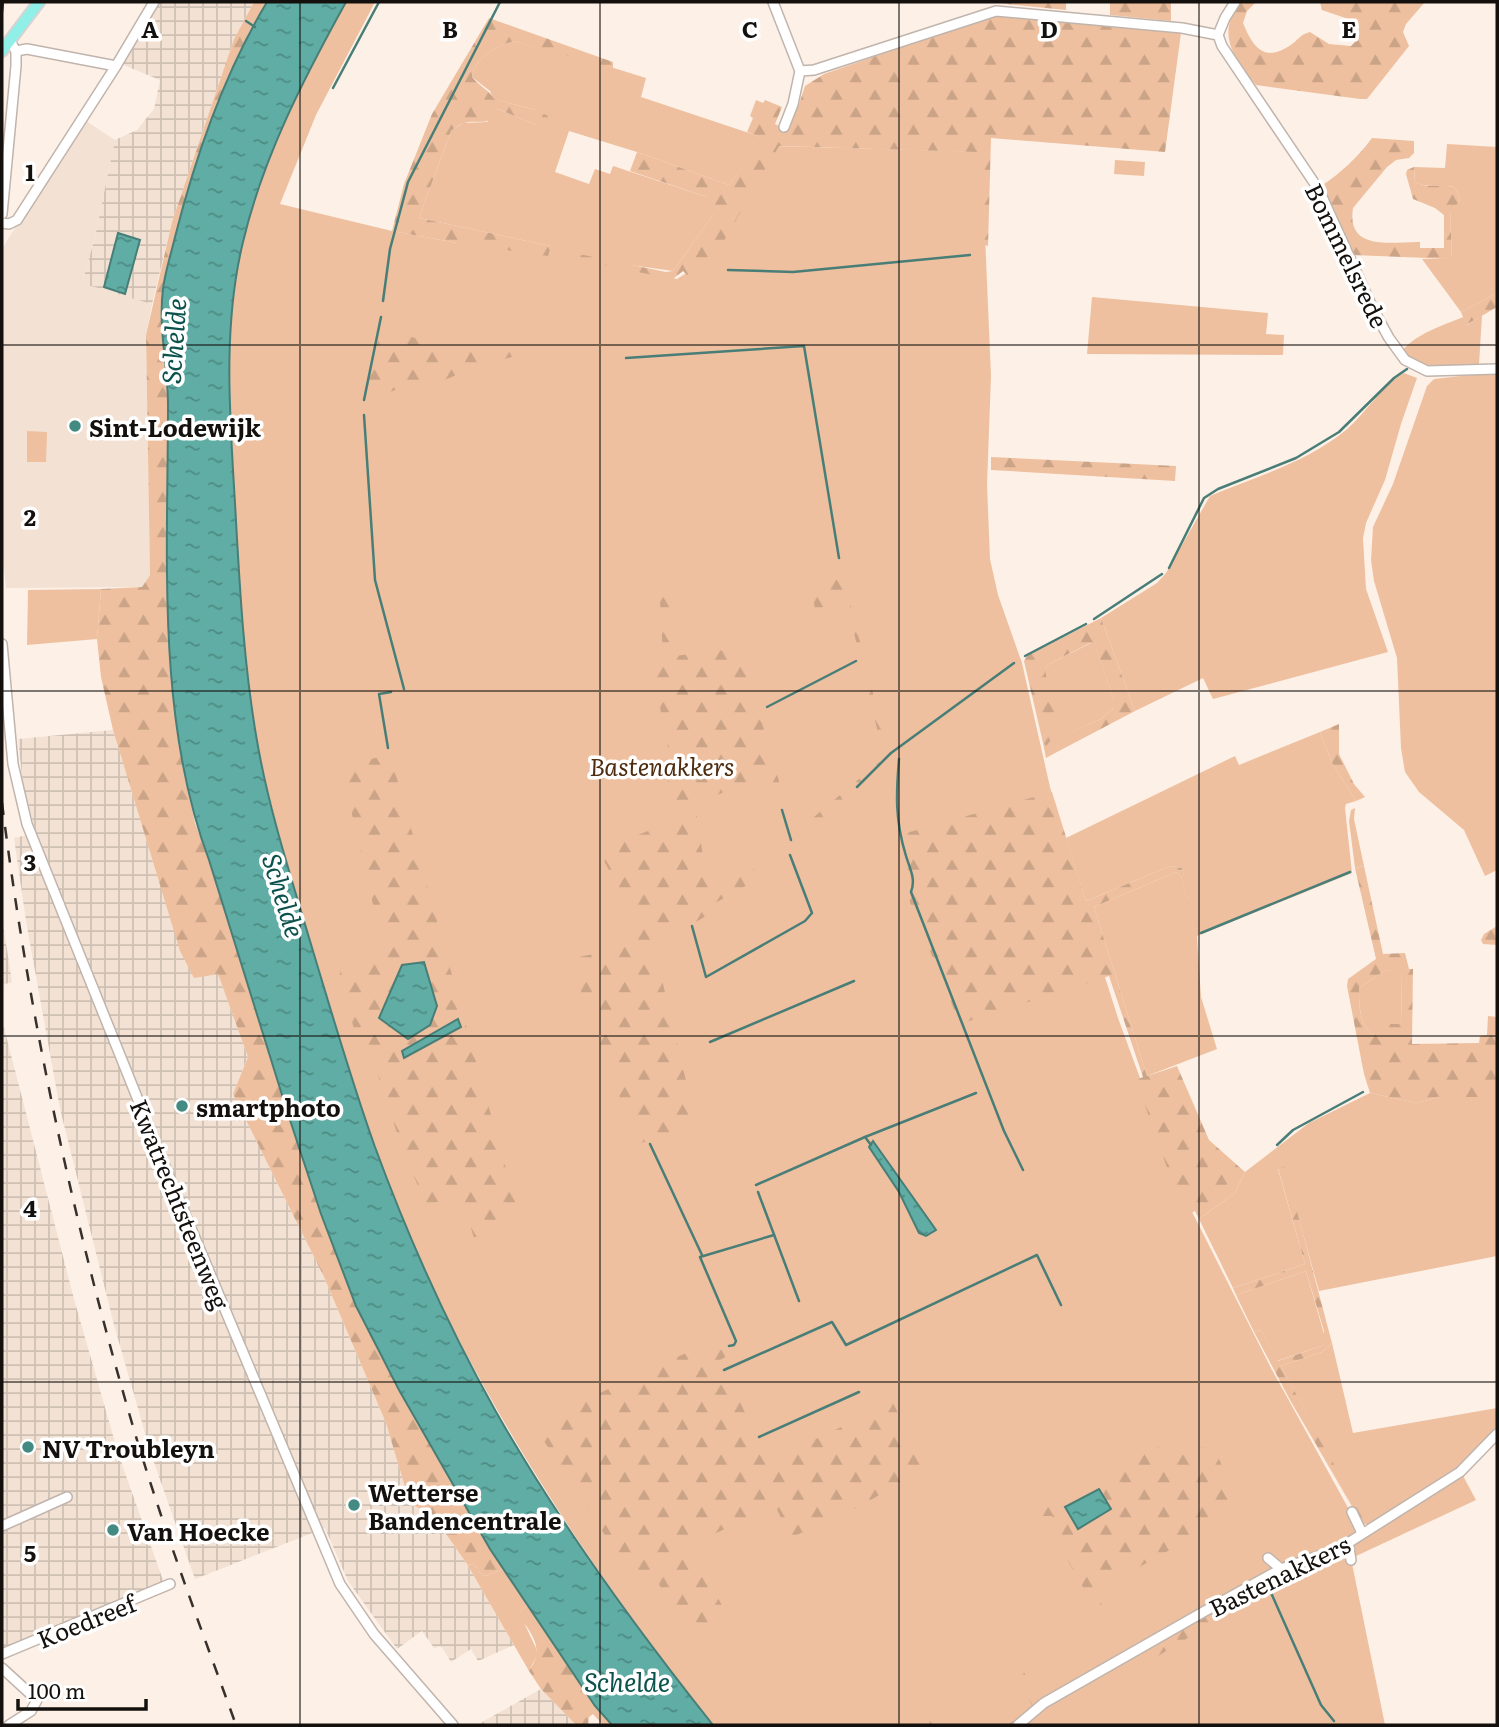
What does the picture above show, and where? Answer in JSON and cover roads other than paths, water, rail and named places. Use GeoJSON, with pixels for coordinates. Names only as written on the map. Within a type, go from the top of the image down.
{"type":"FeatureCollection","features":[{"type":"Feature","properties":{"kind":"main road"},"geometry":{"type":"LineString","coordinates":[[2,51],[13,46],[39,2]]}},
{"type":"Feature","properties":{"kind":"street"},"geometry":{"type":"LineString","coordinates":[[2,223],[9,225],[17,220],[154,2]]}},
{"type":"Feature","properties":{"kind":"street"},"geometry":{"type":"LineString","coordinates":[[773,2],[798,67],[793,104],[784,127]]}},
{"type":"Feature","properties":{"kind":"street"},"geometry":{"type":"LineString","coordinates":[[798,67],[814,69],[994,6],[1182,28],[1218,35],[1235,2]]}},
{"type":"Feature","properties":{"kind":"street","name":"Bommelsrede"},"geometry":{"type":"LineString","coordinates":[[1218,35],[1222,46],[1327,204],[1373,309],[1405,360],[1427,371],[1497,369]]}},
{"type":"Feature","properties":{"kind":"street"},"geometry":{"type":"LineString","coordinates":[[2,214],[13,46],[116,66]]}},
{"type":"Feature","properties":{"kind":"street","name":"Kwatrechtsteenweg"},"geometry":{"type":"LineString","coordinates":[[2,644],[12,764],[27,824],[149,1127],[340,1584],[374,1634],[453,1725]]}},
{"type":"Feature","properties":{"kind":"street","name":"Bastenakkers"},"geometry":{"type":"LineString","coordinates":[[1017,1725],[1044,1703],[1281,1569],[1336,1550],[1348,1543],[1460,1472],[1497,1434]]}},
{"type":"Feature","properties":{"kind":"street"},"geometry":{"type":"LineString","coordinates":[[2,1526],[67,1497]]}},
{"type":"Feature","properties":{"kind":"street"},"geometry":{"type":"LineString","coordinates":[[1352,1512],[1362,1533]]}},
{"type":"Feature","properties":{"kind":"street"},"geometry":{"type":"LineString","coordinates":[[1348,1543],[1350,1560]]}},
{"type":"Feature","properties":{"kind":"street"},"geometry":{"type":"LineString","coordinates":[[1268,1558],[1281,1569]]}},
{"type":"Feature","properties":{"kind":"street","name":"Koedreef"},"geometry":{"type":"LineString","coordinates":[[2,1654],[170,1584]]}},
{"type":"Feature","properties":{"kind":"street"},"geometry":{"type":"LineString","coordinates":[[2,1668],[37,1700],[31,1711],[9,1725]]}},
{"type":"Feature","properties":{"kind":"water","name":"Schelde"},"geometry":{"type":"Polygon","coordinates":[[[267,2],[346,2],[300,89],[273,149],[251,210],[236,276],[232,310],[230,416],[243,628],[256,735],[274,817],[335,1025],[367,1123],[401,1214],[445,1314],[495,1410],[571,1532],[654,1650],[713,1725],[612,1725],[595,1706],[490,1549],[399,1390],[356,1306],[321,1214],[192,806],[180,750],[169,635],[168,390],[162,318],[163,289],[183,207],[202,146],[238,57],[267,2]]]}},
{"type":"Feature","properties":{"kind":"water"},"geometry":{"type":"Polygon","coordinates":[[[118,233],[140,240],[125,294],[104,287],[118,233]]]}},
{"type":"Feature","properties":{"kind":"water"},"geometry":{"type":"Polygon","coordinates":[[[424,962],[437,1006],[430,1025],[408,1039],[379,1018],[402,965],[424,962]]]}},
{"type":"Feature","properties":{"kind":"water"},"geometry":{"type":"Polygon","coordinates":[[[458,1019],[461,1027],[404,1058],[402,1051],[458,1019]]]}},
{"type":"Feature","properties":{"kind":"water"},"geometry":{"type":"Polygon","coordinates":[[[873,1141],[936,1230],[926,1236],[919,1233],[899,1192],[869,1147],[873,1141]]]}},
{"type":"Feature","properties":{"kind":"water"},"geometry":{"type":"Polygon","coordinates":[[[1099,1489],[1111,1509],[1078,1529],[1065,1507],[1099,1489]]]}},
{"type":"Feature","properties":{"kind":"waterway"},"geometry":{"type":"LineString","coordinates":[[333,88],[379,2]]}},
{"type":"Feature","properties":{"kind":"waterway"},"geometry":{"type":"LineString","coordinates":[[383,301],[390,249],[408,182],[500,2]]}},
{"type":"Feature","properties":{"kind":"waterway"},"geometry":{"type":"LineString","coordinates":[[246,21],[255,27]]}},
{"type":"Feature","properties":{"kind":"waterway"},"geometry":{"type":"LineString","coordinates":[[728,270],[793,272],[970,255]]}},
{"type":"Feature","properties":{"kind":"waterway"},"geometry":{"type":"LineString","coordinates":[[364,400],[381,317]]}},
{"type":"Feature","properties":{"kind":"waterway"},"geometry":{"type":"LineString","coordinates":[[626,358],[804,346],[839,558]]}},
{"type":"Feature","properties":{"kind":"waterway"},"geometry":{"type":"LineString","coordinates":[[1169,568],[1204,498],[1218,489],[1296,458],[1339,432],[1394,378],[1407,369]]}},
{"type":"Feature","properties":{"kind":"waterway"},"geometry":{"type":"LineString","coordinates":[[364,415],[375,580],[404,689]]}},
{"type":"Feature","properties":{"kind":"waterway"},"geometry":{"type":"LineString","coordinates":[[1094,619],[1162,574]]}},
{"type":"Feature","properties":{"kind":"waterway"},"geometry":{"type":"LineString","coordinates":[[1025,656],[1086,624]]}},
{"type":"Feature","properties":{"kind":"waterway"},"geometry":{"type":"LineString","coordinates":[[767,707],[856,661]]}},
{"type":"Feature","properties":{"kind":"waterway"},"geometry":{"type":"LineString","coordinates":[[857,787],[891,753],[1014,663]]}},
{"type":"Feature","properties":{"kind":"waterway"},"geometry":{"type":"LineString","coordinates":[[388,748],[379,694],[391,692]]}},
{"type":"Feature","properties":{"kind":"waterway"},"geometry":{"type":"LineString","coordinates":[[899,759],[898,819],[913,878],[911,892],[1004,1131],[1023,1170]]}},
{"type":"Feature","properties":{"kind":"waterway"},"geometry":{"type":"LineString","coordinates":[[782,810],[791,840]]}},
{"type":"Feature","properties":{"kind":"waterway"},"geometry":{"type":"LineString","coordinates":[[692,926],[706,977],[805,921],[812,913],[790,855]]}},
{"type":"Feature","properties":{"kind":"waterway"},"geometry":{"type":"LineString","coordinates":[[1201,933],[1350,872]]}},
{"type":"Feature","properties":{"kind":"waterway"},"geometry":{"type":"LineString","coordinates":[[710,1042],[854,981]]}},
{"type":"Feature","properties":{"kind":"waterway"},"geometry":{"type":"LineString","coordinates":[[1277,1145],[1293,1130],[1363,1092]]}},
{"type":"Feature","properties":{"kind":"waterway"},"geometry":{"type":"LineString","coordinates":[[756,1185],[865,1137],[976,1093]]}},
{"type":"Feature","properties":{"kind":"waterway"},"geometry":{"type":"LineString","coordinates":[[865,1137],[871,1145]]}},
{"type":"Feature","properties":{"kind":"waterway"},"geometry":{"type":"LineString","coordinates":[[650,1144],[702,1255]]}},
{"type":"Feature","properties":{"kind":"waterway"},"geometry":{"type":"LineString","coordinates":[[758,1192],[799,1301]]}},
{"type":"Feature","properties":{"kind":"waterway"},"geometry":{"type":"LineString","coordinates":[[729,1346],[736,1341],[700,1257],[774,1235]]}},
{"type":"Feature","properties":{"kind":"waterway"},"geometry":{"type":"LineString","coordinates":[[724,1370],[832,1322],[846,1345],[1037,1255],[1061,1305]]}},
{"type":"Feature","properties":{"kind":"waterway"},"geometry":{"type":"LineString","coordinates":[[759,1437],[859,1392]]}},
{"type":"Feature","properties":{"kind":"waterway"},"geometry":{"type":"LineString","coordinates":[[1268,1586],[1321,1705],[1334,1721]]}},
{"type":"Feature","properties":{"kind":"railway"},"geometry":{"type":"LineString","coordinates":[[2,12],[3,2]]}},
{"type":"Feature","properties":{"kind":"railway"},"geometry":{"type":"LineString","coordinates":[[2,803],[40,1044],[94,1283],[148,1476],[236,1725]]}},
{"type":"Feature","properties":{"kind":"place","name":"Sint-Lodewijk"},"geometry":{"type":"Point","coordinates":[75,426]}},
{"type":"Feature","properties":{"kind":"place","name":"smartphoto"},"geometry":{"type":"Point","coordinates":[182,1106]}},
{"type":"Feature","properties":{"kind":"place","name":"NV Troubleyn"},"geometry":{"type":"Point","coordinates":[28,1447]}},
{"type":"Feature","properties":{"kind":"place","name":"Wetterse Bandencentrale"},"geometry":{"type":"Point","coordinates":[354,1505]}},
{"type":"Feature","properties":{"kind":"place","name":"Van Hoecke"},"geometry":{"type":"Point","coordinates":[113,1530]}}]}
